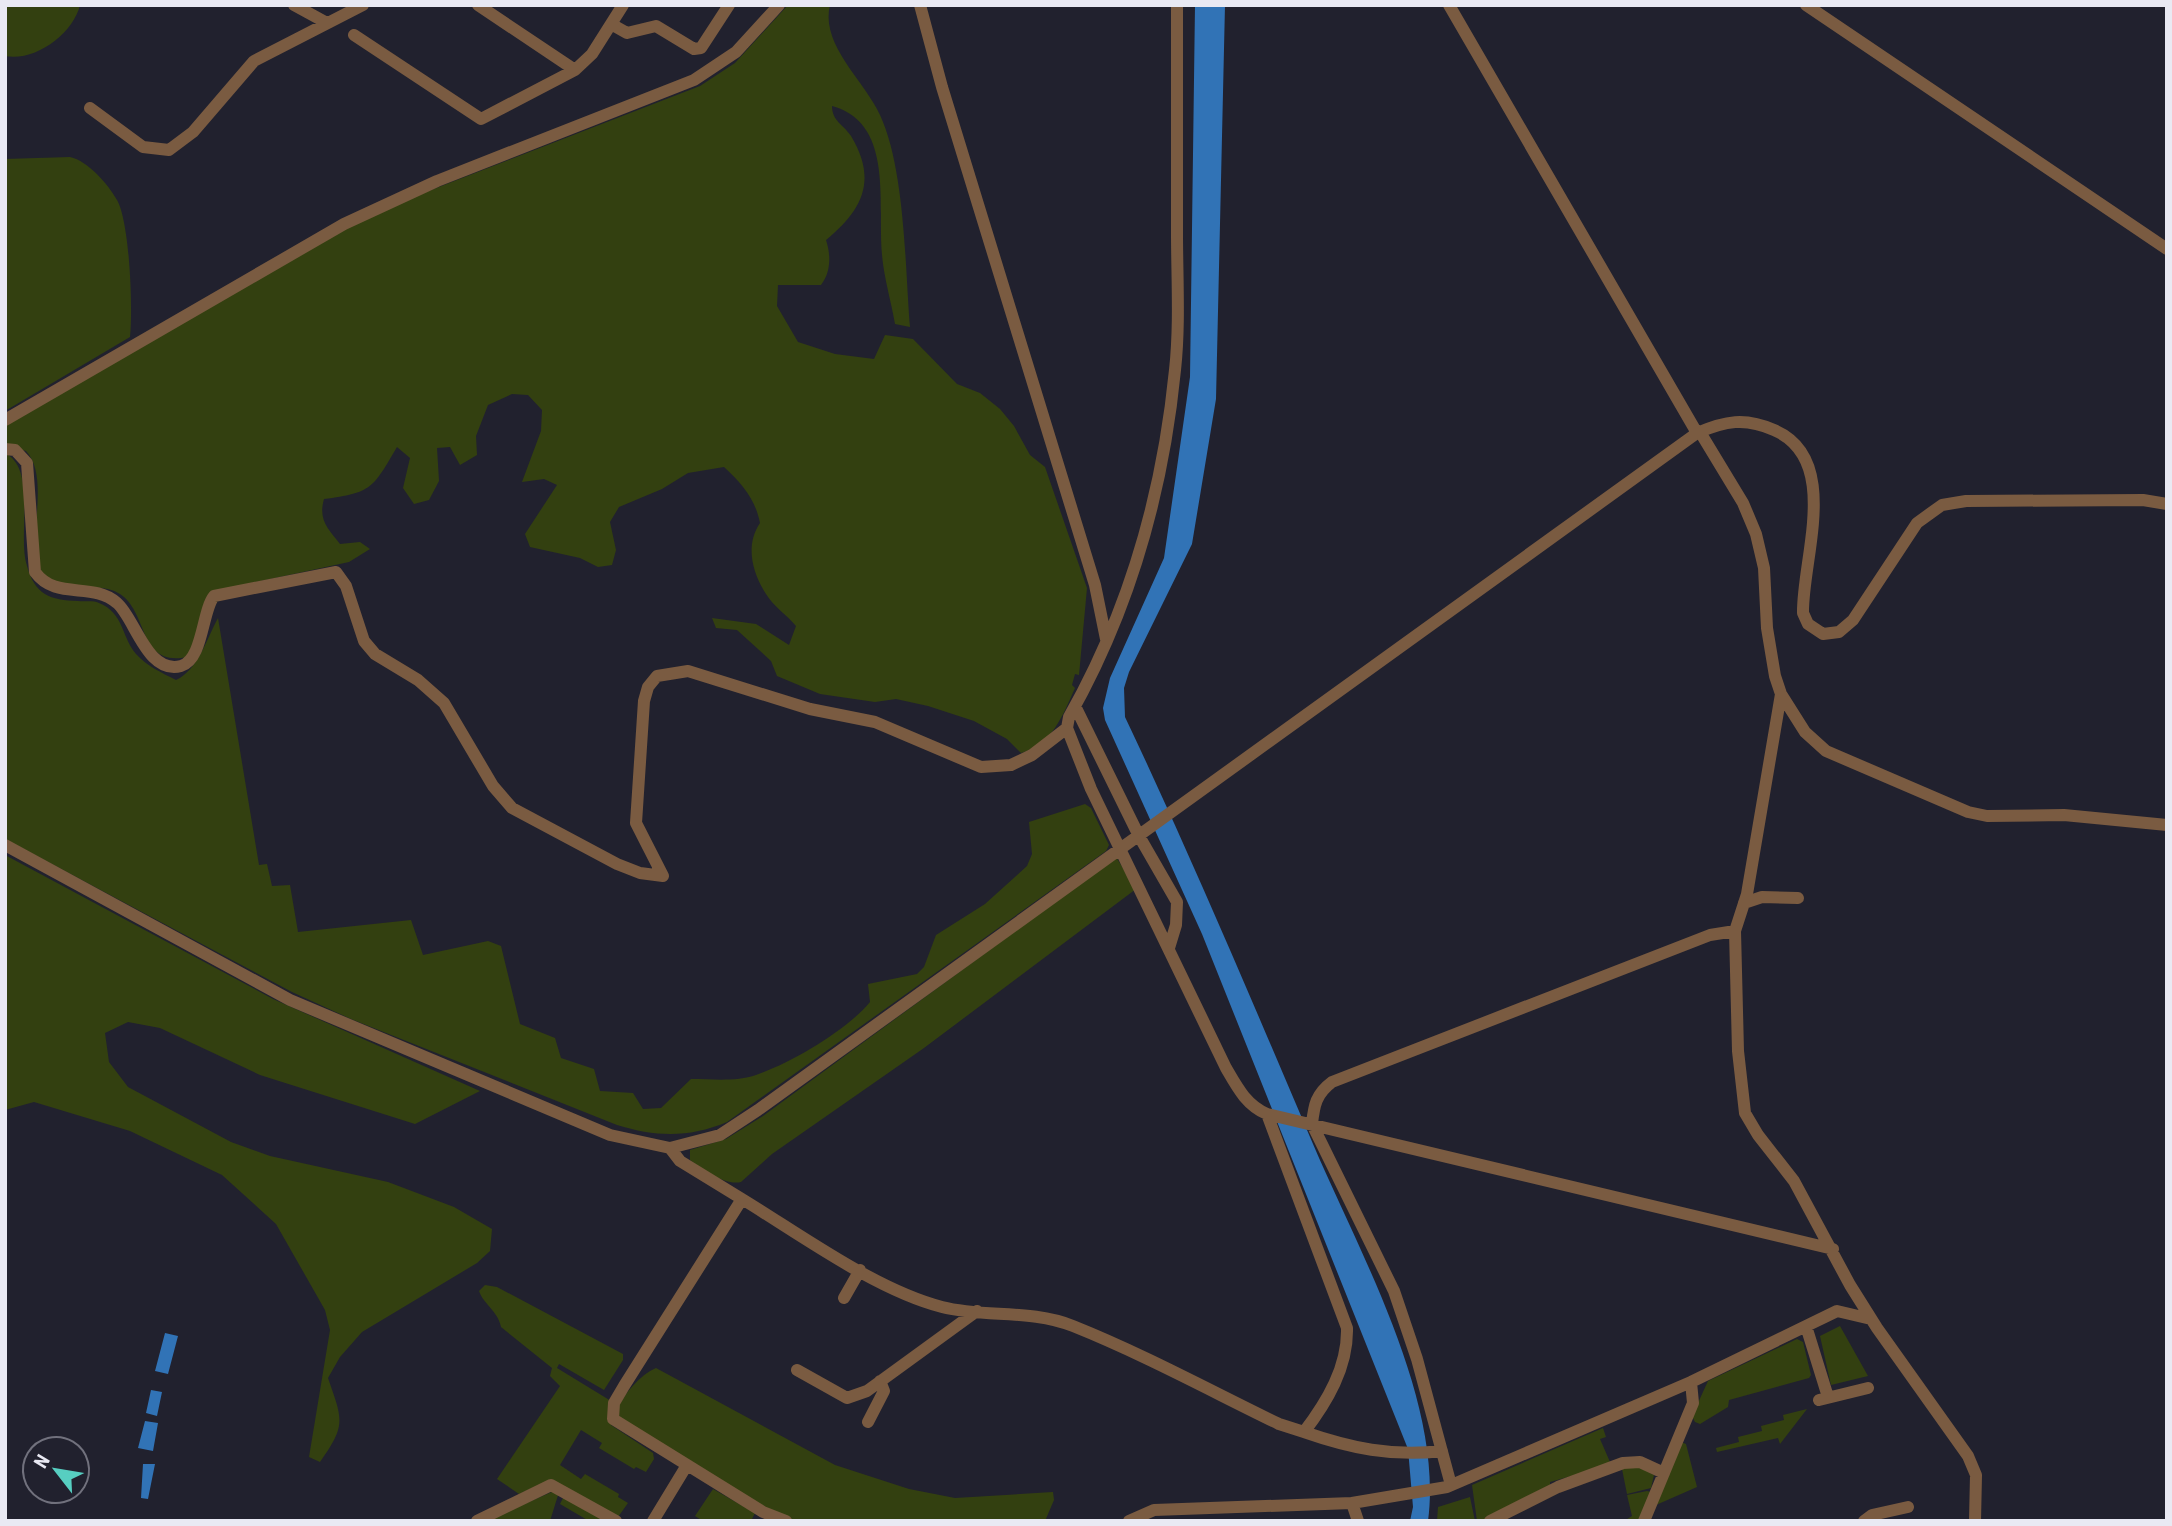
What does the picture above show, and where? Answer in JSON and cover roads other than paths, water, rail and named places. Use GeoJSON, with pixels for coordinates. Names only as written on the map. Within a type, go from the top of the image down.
{"type":"FeatureCollection","features":[{"type":"Feature","properties":{"kind":"street"},"geometry":{"type":"LineString","coordinates":[[294,5],[327,23]]}},
{"type":"Feature","properties":{"kind":"street"},"geometry":{"type":"LineString","coordinates":[[90,108],[142,147],[169,150],[193,132],[254,61],[363,5]]}},
{"type":"Feature","properties":{"kind":"street"},"geometry":{"type":"LineString","coordinates":[[478,5],[575,70]]}},
{"type":"Feature","properties":{"kind":"street"},"geometry":{"type":"LineString","coordinates":[[354,35],[481,119],[575,70],[592,54],[623,5]]}},
{"type":"Feature","properties":{"kind":"street"},"geometry":{"type":"LineString","coordinates":[[611,24],[627,33],[656,26],[694,49],[701,48],[729,5]]}},
{"type":"Feature","properties":{"kind":"street"},"geometry":{"type":"LineString","coordinates":[[5,420],[344,224],[437,181],[694,80],[736,52],[779,5]]}},
{"type":"Feature","properties":{"kind":"street"},"geometry":{"type":"LineString","coordinates":[[920,5],[942,88],[1095,585],[1106,643]]}},
{"type":"Feature","properties":{"kind":"street"},"geometry":{"type":"LineString","coordinates":[[5,449],[15,450],[27,463],[35,572],[52,588],[85,590],[116,602],[126,613],[138,642],[155,657],[178,667],[185,665],[195,652],[204,629],[206,611],[214,596],[336,572],[346,586],[364,641],[375,654],[418,680],[444,703],[502,799],[525,816],[640,873],[663,876],[636,823],[644,701],[648,687],[657,676],[688,671],[810,709],[875,722],[981,767],[1012,765],[1032,755],[1067,728],[1106,643],[1146,535],[1170,416],[1175,367],[1177,5]]}},
{"type":"Feature","properties":{"kind":"street"},"geometry":{"type":"LineString","coordinates":[[1449,5],[1699,433],[1743,503],[1761,551],[1770,648],[1781,694],[1801,726],[1826,751],[1968,812],[1987,816],[2117,818],[2167,825]]}},
{"type":"Feature","properties":{"kind":"street"},"geometry":{"type":"LineString","coordinates":[[1806,5],[2167,249]]}},
{"type":"Feature","properties":{"kind":"street"},"geometry":{"type":"LineString","coordinates":[[5,845],[290,1000],[611,1135],[670,1148],[720,1135],[758,1110],[1699,433],[1721,423],[1752,422],[1779,432],[1807,461],[1815,485],[1803,613],[1808,624],[1823,634],[1839,632],[1853,620],[1917,523],[1942,505],[1992,501],[2143,500],[2167,504]]}},
{"type":"Feature","properties":{"kind":"street"},"geometry":{"type":"LineString","coordinates":[[1781,694],[1744,903],[1735,931],[1738,1051],[1745,1113],[1758,1135],[1794,1181],[1850,1285],[1872,1319],[1968,1457],[1976,1475],[1975,1521]]}},
{"type":"Feature","properties":{"kind":"street"},"geometry":{"type":"LineString","coordinates":[[1075,706],[1139,836],[1177,902],[1176,925],[1168,948]]}},
{"type":"Feature","properties":{"kind":"street"},"geometry":{"type":"LineString","coordinates":[[1774,731],[1789,722],[1801,726]]}},
{"type":"Feature","properties":{"kind":"street"},"geometry":{"type":"LineString","coordinates":[[1067,728],[1091,789],[1122,848],[1168,948],[1240,1092],[1254,1109],[1833,1249]]}},
{"type":"Feature","properties":{"kind":"street"},"geometry":{"type":"LineString","coordinates":[[1744,903],[1762,897],[1798,898]]}},
{"type":"Feature","properties":{"kind":"street"},"geometry":{"type":"LineString","coordinates":[[1445,1488],[1394,1291],[1309,1123],[1314,1103],[1322,1090],[1332,1082],[1710,935],[1735,931]]}},
{"type":"Feature","properties":{"kind":"street"},"geometry":{"type":"LineString","coordinates":[[1270,1115],[1347,1328],[1344,1360],[1331,1390],[1304,1432]]}},
{"type":"Feature","properties":{"kind":"street"},"geometry":{"type":"LineString","coordinates":[[670,1148],[680,1161],[742,1199],[860,1270],[919,1299],[942,1307],[1018,1313],[1071,1325],[1279,1423],[1358,1449],[1406,1453],[1435,1452]]}},
{"type":"Feature","properties":{"kind":"street"},"geometry":{"type":"LineString","coordinates":[[742,1199],[624,1386],[612,1411],[612,1419],[687,1465],[760,1516],[786,1521]]}},
{"type":"Feature","properties":{"kind":"street"},"geometry":{"type":"LineString","coordinates":[[844,1298],[860,1270]]}},
{"type":"Feature","properties":{"kind":"street"},"geometry":{"type":"LineString","coordinates":[[797,1370],[847,1398],[867,1391],[977,1311]]}},
{"type":"Feature","properties":{"kind":"street"},"geometry":{"type":"LineString","coordinates":[[1129,1521],[1163,1509],[1352,1503],[1445,1488],[1691,1382],[1837,1311],[1872,1319]]}},
{"type":"Feature","properties":{"kind":"street"},"geometry":{"type":"LineString","coordinates":[[1807,1326],[1824,1399],[1868,1388]]}},
{"type":"Feature","properties":{"kind":"street"},"geometry":{"type":"LineString","coordinates":[[868,1422],[884,1391],[880,1381]]}},
{"type":"Feature","properties":{"kind":"street"},"geometry":{"type":"LineString","coordinates":[[1644,1521],[1693,1403],[1691,1382]]}},
{"type":"Feature","properties":{"kind":"street"},"geometry":{"type":"LineString","coordinates":[[1490,1521],[1558,1487],[1623,1463],[1640,1462],[1664,1473]]}},
{"type":"Feature","properties":{"kind":"street"},"geometry":{"type":"LineString","coordinates":[[653,1521],[687,1465]]}},
{"type":"Feature","properties":{"kind":"street"},"geometry":{"type":"LineString","coordinates":[[477,1521],[551,1485],[616,1521]]}},
{"type":"Feature","properties":{"kind":"street"},"geometry":{"type":"LineString","coordinates":[[1352,1503],[1358,1521]]}},
{"type":"Feature","properties":{"kind":"street"},"geometry":{"type":"LineString","coordinates":[[1864,1521],[1872,1515],[1893,1516],[1908,1507]]}},
{"type":"Feature","properties":{"kind":"water"},"geometry":{"type":"Polygon","coordinates":[[[1195,5],[1225,5],[1216,399],[1192,544],[1129,672],[1124,688],[1125,717],[1198,876],[1394,1328],[1411,1377],[1423,1427],[1430,1475],[1428,1521],[1410,1521],[1413,1507],[1408,1449],[1202,934],[1105,720],[1103,708],[1110,678],[1164,558],[1190,377],[1195,5]]]}},
{"type":"Feature","properties":{"kind":"water"},"geometry":{"type":"Polygon","coordinates":[[[165,1333],[178,1336],[168,1374],[155,1371],[165,1333]]]}},
{"type":"Feature","properties":{"kind":"water"},"geometry":{"type":"Polygon","coordinates":[[[151,1390],[162,1392],[157,1416],[146,1413],[151,1390]]]}},
{"type":"Feature","properties":{"kind":"water"},"geometry":{"type":"Polygon","coordinates":[[[145,1421],[158,1423],[153,1451],[138,1448],[145,1421]]]}},
{"type":"Feature","properties":{"kind":"water"},"geometry":{"type":"Polygon","coordinates":[[[143,1464],[155,1464],[148,1499],[141,1498],[143,1464]]]}}]}
